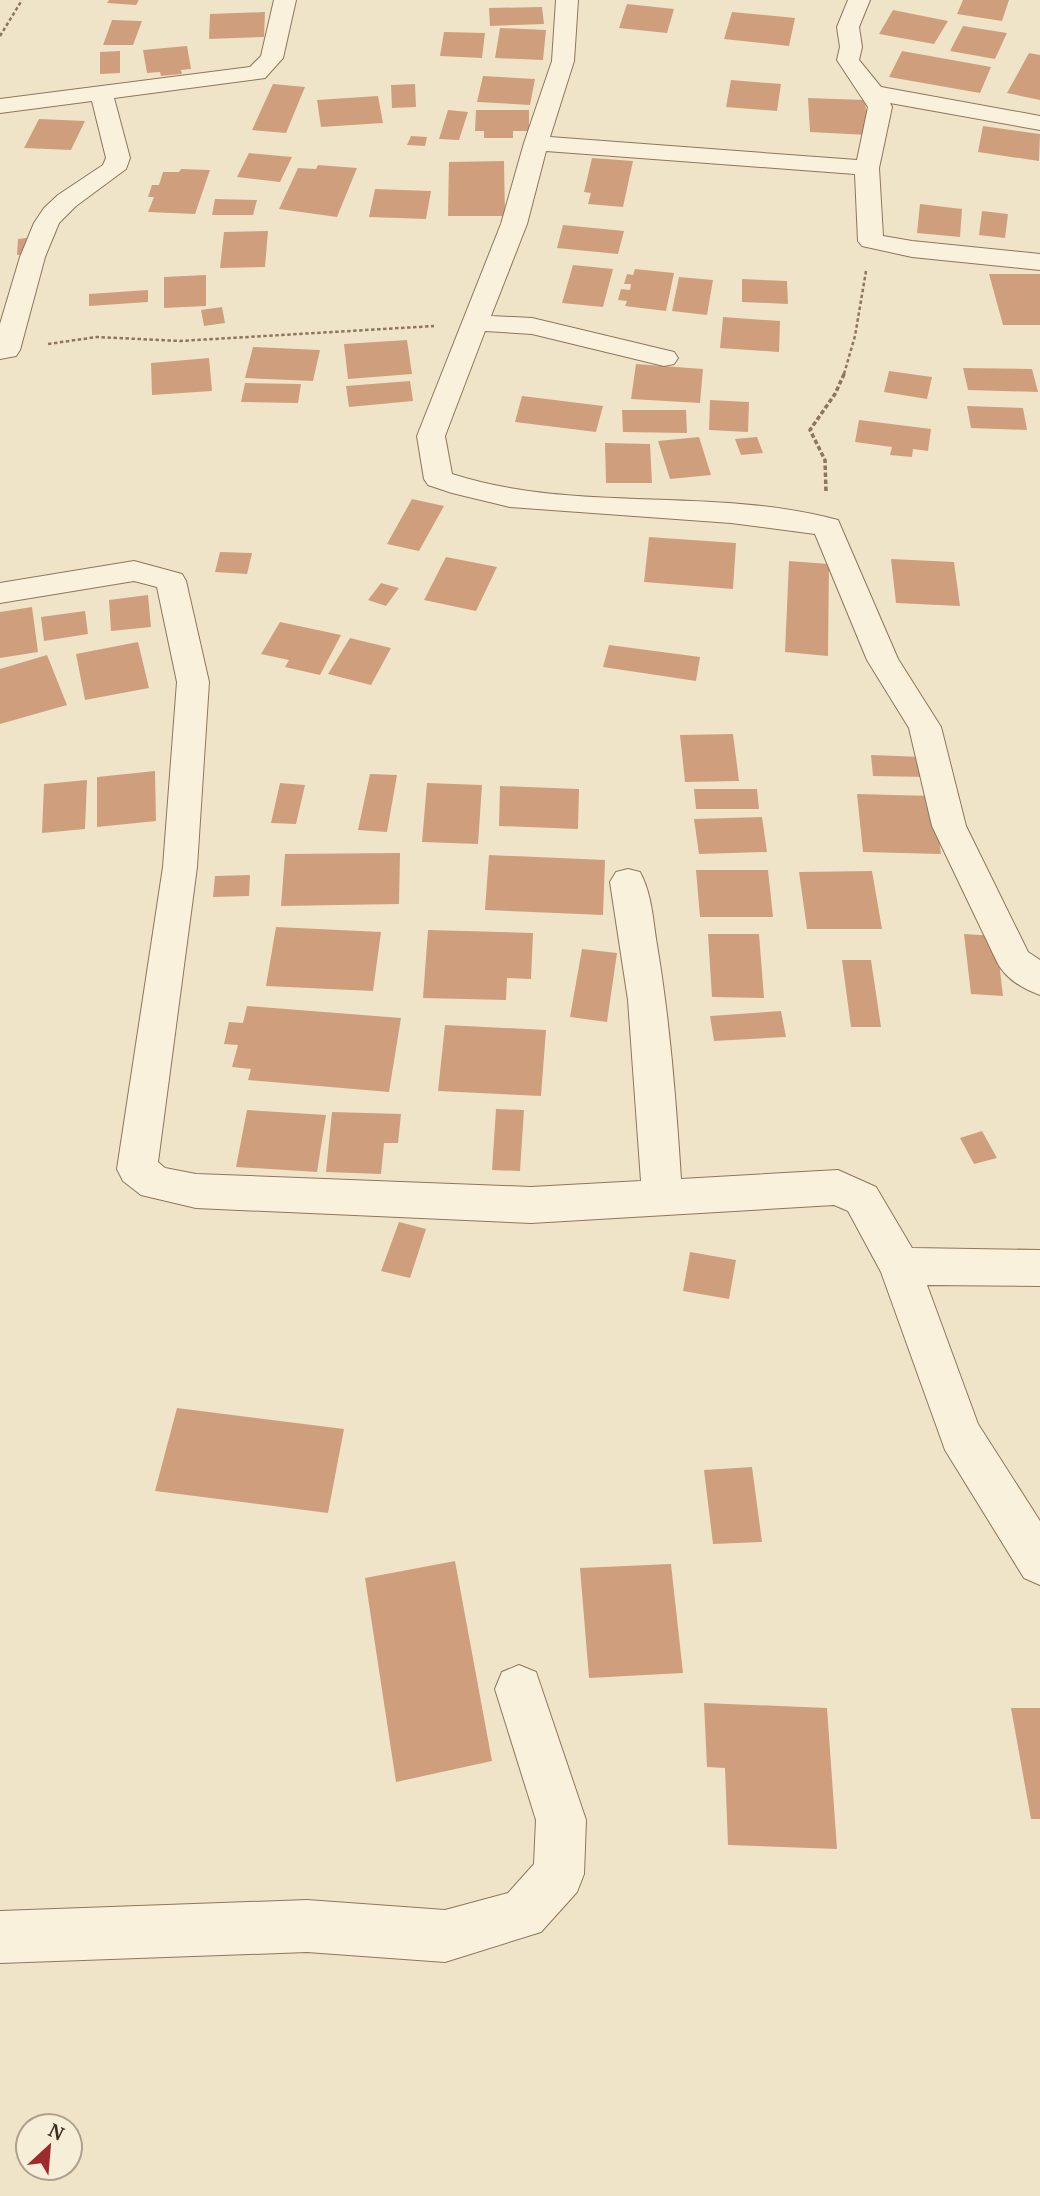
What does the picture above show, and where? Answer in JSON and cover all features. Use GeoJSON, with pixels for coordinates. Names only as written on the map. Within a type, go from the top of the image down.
{"type":"FeatureCollection","features":[{"type":"Feature","properties":{"kind":"street"},"geometry":{"type":"LineString","coordinates":[[0,106],[257,73],[272,58],[285,0]]}},
{"type":"Feature","properties":{"kind":"street"},"geometry":{"type":"LineString","coordinates":[[567,0],[563,61],[536,143],[514,224],[431,436],[438,479],[468,490],[529,502],[768,516],[827,527],[883,660],[925,727],[949,826],[1014,962],[1040,980]]}},
{"type":"Feature","properties":{"kind":"street"},"geometry":{"type":"LineString","coordinates":[[859,0],[848,27],[851,47],[848,60],[880,107],[867,169],[871,241],[912,249],[1040,262]]}},
{"type":"Feature","properties":{"kind":"street"},"geometry":{"type":"LineString","coordinates":[[873,93],[1040,123]]}},
{"type":"Feature","properties":{"kind":"street"},"geometry":{"type":"LineString","coordinates":[[3,350],[41,231],[52,214],[84,187],[114,169],[118,158],[102,95]]}},
{"type":"Feature","properties":{"kind":"street"},"geometry":{"type":"LineString","coordinates":[[536,143],[867,169]]}},
{"type":"Feature","properties":{"kind":"street"},"geometry":{"type":"LineString","coordinates":[[477,323],[532,326],[664,358]]}},
{"type":"Feature","properties":{"kind":"street"},"geometry":{"type":"LineString","coordinates":[[0,593],[134,571],[171,581],[193,682],[180,867],[137,1169],[155,1184],[196,1191],[531,1205],[838,1187],[862,1199],[900,1266],[960,1435],[1040,1562]]}},
{"type":"Feature","properties":{"kind":"street"},"geometry":{"type":"LineString","coordinates":[[628,882],[642,951],[653,1041],[662,1198]]}},
{"type":"Feature","properties":{"kind":"street"},"geometry":{"type":"LineString","coordinates":[[900,1266],[1040,1268]]}},
{"type":"Feature","properties":{"kind":"street"},"geometry":{"type":"LineString","coordinates":[[0,1937],[307,1926],[445,1936],[523,1914],[559,1874],[561,1820],[519,1689]]}},
{"type":"Feature","properties":{"kind":"path"},"geometry":{"type":"LineString","coordinates":[[0,36],[22,0]]}},
{"type":"Feature","properties":{"kind":"path"},"geometry":{"type":"LineString","coordinates":[[827,527],[825,460],[810,430],[828,411],[849,365],[871,241]]}},
{"type":"Feature","properties":{"kind":"path"},"geometry":{"type":"LineString","coordinates":[[3,350],[97,337],[180,341],[477,323]]}},
{"type":"Feature","properties":{"kind":"building"},"geometry":{"type":"Polygon","coordinates":[[[109,0],[139,0],[136,5],[107,3],[109,0]]]}},
{"type":"Feature","properties":{"kind":"building"},"geometry":{"type":"Polygon","coordinates":[[[963,0],[1009,0],[1002,21],[957,14],[963,0]]]}},
{"type":"Feature","properties":{"kind":"building"},"geometry":{"type":"Polygon","coordinates":[[[627,4],[674,9],[667,33],[619,28],[627,4]]]}},
{"type":"Feature","properties":{"kind":"building"},"geometry":{"type":"Polygon","coordinates":[[[542,7],[544,24],[490,26],[489,8],[542,7]]]}},
{"type":"Feature","properties":{"kind":"building"},"geometry":{"type":"Polygon","coordinates":[[[893,10],[948,21],[934,44],[879,34],[893,10]]]}},
{"type":"Feature","properties":{"kind":"building"},"geometry":{"type":"Polygon","coordinates":[[[265,12],[264,37],[209,39],[210,14],[265,12]]]}},
{"type":"Feature","properties":{"kind":"building"},"geometry":{"type":"Polygon","coordinates":[[[732,12],[795,18],[789,46],[724,39],[732,12]]]}},
{"type":"Feature","properties":{"kind":"building"},"geometry":{"type":"Polygon","coordinates":[[[112,20],[142,21],[133,45],[103,45],[112,20]]]}},
{"type":"Feature","properties":{"kind":"building"},"geometry":{"type":"Polygon","coordinates":[[[963,26],[1007,33],[995,59],[950,51],[963,26]]]}},
{"type":"Feature","properties":{"kind":"building"},"geometry":{"type":"Polygon","coordinates":[[[500,28],[546,30],[543,60],[495,58],[500,28]]]}},
{"type":"Feature","properties":{"kind":"building"},"geometry":{"type":"Polygon","coordinates":[[[444,32],[485,33],[482,58],[440,56],[444,32]]]}},
{"type":"Feature","properties":{"kind":"building"},"geometry":{"type":"Polygon","coordinates":[[[187,46],[191,69],[181,70],[182,74],[161,76],[160,72],[147,73],[143,50],[187,46]]]}},
{"type":"Feature","properties":{"kind":"building"},"geometry":{"type":"Polygon","coordinates":[[[120,51],[120,73],[100,74],[100,52],[120,51]]]}},
{"type":"Feature","properties":{"kind":"building"},"geometry":{"type":"Polygon","coordinates":[[[902,51],[991,67],[980,93],[889,77],[902,51]]]}},
{"type":"Feature","properties":{"kind":"building"},"geometry":{"type":"Polygon","coordinates":[[[1029,53],[1040,55],[1040,100],[1007,93],[1029,53]]]}},
{"type":"Feature","properties":{"kind":"building"},"geometry":{"type":"Polygon","coordinates":[[[483,76],[535,79],[530,105],[477,102],[483,76]]]}},
{"type":"Feature","properties":{"kind":"building"},"geometry":{"type":"Polygon","coordinates":[[[731,80],[781,84],[777,111],[726,107],[731,80]]]}},
{"type":"Feature","properties":{"kind":"building"},"geometry":{"type":"Polygon","coordinates":[[[273,84],[305,87],[286,133],[252,130],[273,84]]]}},
{"type":"Feature","properties":{"kind":"building"},"geometry":{"type":"Polygon","coordinates":[[[415,84],[416,107],[392,108],[391,85],[415,84]]]}},
{"type":"Feature","properties":{"kind":"building"},"geometry":{"type":"Polygon","coordinates":[[[378,96],[383,123],[321,127],[317,100],[378,96]]]}},
{"type":"Feature","properties":{"kind":"building"},"geometry":{"type":"Polygon","coordinates":[[[808,98],[865,100],[868,135],[810,132],[808,98]]]}},
{"type":"Feature","properties":{"kind":"building"},"geometry":{"type":"Polygon","coordinates":[[[448,110],[468,112],[459,140],[439,139],[448,110]]]}},
{"type":"Feature","properties":{"kind":"building"},"geometry":{"type":"Polygon","coordinates":[[[476,110],[529,110],[529,131],[513,131],[513,138],[484,138],[484,131],[475,131],[476,110]]]}},
{"type":"Feature","properties":{"kind":"building"},"geometry":{"type":"Polygon","coordinates":[[[39,119],[85,121],[71,150],[24,148],[39,119]]]}},
{"type":"Feature","properties":{"kind":"building"},"geometry":{"type":"Polygon","coordinates":[[[983,126],[1040,134],[1039,161],[978,152],[983,126]]]}},
{"type":"Feature","properties":{"kind":"building"},"geometry":{"type":"Polygon","coordinates":[[[411,136],[427,137],[425,146],[407,145],[411,136]]]}},
{"type":"Feature","properties":{"kind":"building"},"geometry":{"type":"Polygon","coordinates":[[[249,153],[292,157],[280,182],[237,177],[249,153]]]}},
{"type":"Feature","properties":{"kind":"building"},"geometry":{"type":"Polygon","coordinates":[[[592,158],[633,161],[623,207],[588,204],[591,193],[584,192],[592,158]]]}},
{"type":"Feature","properties":{"kind":"building"},"geometry":{"type":"Polygon","coordinates":[[[504,161],[505,216],[448,216],[449,162],[504,161]]]}},
{"type":"Feature","properties":{"kind":"building"},"geometry":{"type":"Polygon","coordinates":[[[318,165],[357,168],[337,217],[279,209],[298,168],[316,169],[318,165]]]}},
{"type":"Feature","properties":{"kind":"building"},"geometry":{"type":"Polygon","coordinates":[[[181,169],[210,170],[195,214],[148,212],[154,197],[148,197],[152,185],[159,185],[163,172],[179,172],[181,169]]]}},
{"type":"Feature","properties":{"kind":"building"},"geometry":{"type":"Polygon","coordinates":[[[375,189],[431,191],[426,219],[369,217],[375,189]]]}},
{"type":"Feature","properties":{"kind":"building"},"geometry":{"type":"Polygon","coordinates":[[[215,199],[257,200],[253,215],[212,215],[215,199]]]}},
{"type":"Feature","properties":{"kind":"building"},"geometry":{"type":"Polygon","coordinates":[[[920,204],[962,209],[960,237],[917,233],[920,204]]]}},
{"type":"Feature","properties":{"kind":"building"},"geometry":{"type":"Polygon","coordinates":[[[982,211],[1008,214],[1005,238],[979,235],[982,211]]]}},
{"type":"Feature","properties":{"kind":"building"},"geometry":{"type":"Polygon","coordinates":[[[563,225],[624,231],[618,254],[557,248],[563,225]]]}},
{"type":"Feature","properties":{"kind":"building"},"geometry":{"type":"Polygon","coordinates":[[[268,231],[265,267],[220,268],[224,232],[268,231]]]}},
{"type":"Feature","properties":{"kind":"building"},"geometry":{"type":"Polygon","coordinates":[[[34,237],[33,254],[17,255],[18,239],[34,237]]]}},
{"type":"Feature","properties":{"kind":"building"},"geometry":{"type":"Polygon","coordinates":[[[573,265],[613,269],[603,307],[562,303],[573,265]]]}},
{"type":"Feature","properties":{"kind":"building"},"geometry":{"type":"Polygon","coordinates":[[[635,269],[674,273],[666,311],[625,306],[627,301],[618,300],[621,289],[630,290],[631,284],[624,284],[627,274],[633,275],[635,269]]]}},
{"type":"Feature","properties":{"kind":"building"},"geometry":{"type":"Polygon","coordinates":[[[989,274],[1040,274],[1040,325],[1003,325],[989,274]]]}},
{"type":"Feature","properties":{"kind":"building"},"geometry":{"type":"Polygon","coordinates":[[[206,275],[206,306],[164,308],[164,277],[206,275]]]}},
{"type":"Feature","properties":{"kind":"building"},"geometry":{"type":"Polygon","coordinates":[[[679,277],[713,280],[707,315],[672,311],[679,277]]]}},
{"type":"Feature","properties":{"kind":"building"},"geometry":{"type":"Polygon","coordinates":[[[742,279],[787,281],[788,304],[742,302],[742,279]]]}},
{"type":"Feature","properties":{"kind":"building"},"geometry":{"type":"Polygon","coordinates":[[[148,290],[148,302],[89,306],[89,294],[148,290]]]}},
{"type":"Feature","properties":{"kind":"building"},"geometry":{"type":"Polygon","coordinates":[[[222,307],[225,323],[204,326],[201,310],[222,307]]]}},
{"type":"Feature","properties":{"kind":"building"},"geometry":{"type":"Polygon","coordinates":[[[723,317],[780,321],[779,352],[720,348],[723,317]]]}},
{"type":"Feature","properties":{"kind":"building"},"geometry":{"type":"Polygon","coordinates":[[[407,340],[412,374],[348,379],[344,344],[407,340]]]}},
{"type":"Feature","properties":{"kind":"building"},"geometry":{"type":"Polygon","coordinates":[[[253,347],[320,350],[313,381],[245,378],[253,347]]]}},
{"type":"Feature","properties":{"kind":"building"},"geometry":{"type":"Polygon","coordinates":[[[209,358],[212,391],[152,395],[151,363],[209,358]]]}},
{"type":"Feature","properties":{"kind":"building"},"geometry":{"type":"Polygon","coordinates":[[[636,364],[703,369],[700,403],[631,399],[636,364]]]}},
{"type":"Feature","properties":{"kind":"building"},"geometry":{"type":"Polygon","coordinates":[[[963,368],[1032,369],[1038,392],[968,390],[963,368]]]}},
{"type":"Feature","properties":{"kind":"building"},"geometry":{"type":"Polygon","coordinates":[[[889,371],[932,377],[927,399],[884,392],[889,371]]]}},
{"type":"Feature","properties":{"kind":"building"},"geometry":{"type":"Polygon","coordinates":[[[410,381],[413,401],[349,407],[346,386],[410,381]]]}},
{"type":"Feature","properties":{"kind":"building"},"geometry":{"type":"Polygon","coordinates":[[[245,383],[301,384],[298,403],[241,402],[245,383]]]}},
{"type":"Feature","properties":{"kind":"building"},"geometry":{"type":"Polygon","coordinates":[[[522,396],[603,406],[596,432],[515,422],[522,396]]]}},
{"type":"Feature","properties":{"kind":"building"},"geometry":{"type":"Polygon","coordinates":[[[710,400],[749,402],[748,432],[709,430],[710,400]]]}},
{"type":"Feature","properties":{"kind":"building"},"geometry":{"type":"Polygon","coordinates":[[[967,406],[1023,408],[1027,430],[971,428],[967,406]]]}},
{"type":"Feature","properties":{"kind":"building"},"geometry":{"type":"Polygon","coordinates":[[[622,410],[686,410],[687,433],[623,432],[622,410]]]}},
{"type":"Feature","properties":{"kind":"building"},"geometry":{"type":"Polygon","coordinates":[[[859,420],[931,429],[928,451],[913,449],[912,457],[890,455],[892,447],[855,442],[859,420]]]}},
{"type":"Feature","properties":{"kind":"building"},"geometry":{"type":"Polygon","coordinates":[[[699,437],[711,475],[670,479],[658,441],[699,437]]]}},
{"type":"Feature","properties":{"kind":"building"},"geometry":{"type":"Polygon","coordinates":[[[757,437],[763,453],[741,455],[735,439],[757,437]]]}},
{"type":"Feature","properties":{"kind":"building"},"geometry":{"type":"Polygon","coordinates":[[[605,443],[650,444],[652,483],[606,483],[605,443]]]}},
{"type":"Feature","properties":{"kind":"building"},"geometry":{"type":"Polygon","coordinates":[[[412,499],[444,506],[419,551],[387,544],[412,499]]]}},
{"type":"Feature","properties":{"kind":"building"},"geometry":{"type":"Polygon","coordinates":[[[649,537],[736,543],[733,589],[644,582],[649,537]]]}},
{"type":"Feature","properties":{"kind":"building"},"geometry":{"type":"Polygon","coordinates":[[[220,552],[252,553],[247,574],[215,572],[220,552]]]}},
{"type":"Feature","properties":{"kind":"building"},"geometry":{"type":"Polygon","coordinates":[[[446,557],[497,567],[476,611],[424,600],[446,557]]]}},
{"type":"Feature","properties":{"kind":"building"},"geometry":{"type":"Polygon","coordinates":[[[891,559],[954,562],[960,606],[896,603],[891,559]]]}},
{"type":"Feature","properties":{"kind":"building"},"geometry":{"type":"Polygon","coordinates":[[[789,561],[829,564],[828,656],[785,652],[789,561]]]}},
{"type":"Feature","properties":{"kind":"building"},"geometry":{"type":"Polygon","coordinates":[[[381,583],[399,588],[386,606],[368,600],[381,583]]]}},
{"type":"Feature","properties":{"kind":"building"},"geometry":{"type":"Polygon","coordinates":[[[148,595],[151,627],[111,631],[109,600],[148,595]]]}},
{"type":"Feature","properties":{"kind":"building"},"geometry":{"type":"Polygon","coordinates":[[[32,607],[38,652],[0,658],[0,612],[32,607]]]}},
{"type":"Feature","properties":{"kind":"building"},"geometry":{"type":"Polygon","coordinates":[[[85,611],[88,634],[44,641],[41,617],[85,611]]]}},
{"type":"Feature","properties":{"kind":"building"},"geometry":{"type":"Polygon","coordinates":[[[280,622],[341,635],[320,675],[285,667],[289,660],[261,654],[280,622]]]}},
{"type":"Feature","properties":{"kind":"building"},"geometry":{"type":"Polygon","coordinates":[[[350,638],[391,648],[371,685],[328,674],[350,638]]]}},
{"type":"Feature","properties":{"kind":"building"},"geometry":{"type":"Polygon","coordinates":[[[138,642],[149,688],[85,700],[76,654],[138,642]]]}},
{"type":"Feature","properties":{"kind":"building"},"geometry":{"type":"Polygon","coordinates":[[[609,645],[700,657],[696,681],[603,667],[609,645]]]}},
{"type":"Feature","properties":{"kind":"building"},"geometry":{"type":"Polygon","coordinates":[[[47,655],[67,705],[0,724],[0,669],[47,655]]]}},
{"type":"Feature","properties":{"kind":"building"},"geometry":{"type":"Polygon","coordinates":[[[733,734],[739,781],[685,782],[680,735],[733,734]]]}},
{"type":"Feature","properties":{"kind":"building"},"geometry":{"type":"Polygon","coordinates":[[[871,755],[923,757],[926,777],[873,776],[871,755]]]}},
{"type":"Feature","properties":{"kind":"building"},"geometry":{"type":"Polygon","coordinates":[[[155,771],[156,821],[97,827],[97,777],[155,771]]]}},
{"type":"Feature","properties":{"kind":"building"},"geometry":{"type":"Polygon","coordinates":[[[370,774],[397,775],[387,832],[358,830],[370,774]]]}},
{"type":"Feature","properties":{"kind":"building"},"geometry":{"type":"Polygon","coordinates":[[[87,780],[85,829],[42,833],[44,784],[87,780]]]}},
{"type":"Feature","properties":{"kind":"building"},"geometry":{"type":"Polygon","coordinates":[[[280,783],[305,785],[296,824],[271,823],[280,783]]]}},
{"type":"Feature","properties":{"kind":"building"},"geometry":{"type":"Polygon","coordinates":[[[427,783],[482,785],[478,844],[422,842],[427,783]]]}},
{"type":"Feature","properties":{"kind":"building"},"geometry":{"type":"Polygon","coordinates":[[[500,786],[579,789],[578,829],[499,826],[500,786]]]}},
{"type":"Feature","properties":{"kind":"building"},"geometry":{"type":"Polygon","coordinates":[[[694,789],[757,789],[759,809],[696,809],[694,789]]]}},
{"type":"Feature","properties":{"kind":"building"},"geometry":{"type":"Polygon","coordinates":[[[857,794],[933,796],[941,854],[863,852],[857,794]]]}},
{"type":"Feature","properties":{"kind":"building"},"geometry":{"type":"Polygon","coordinates":[[[762,817],[767,852],[699,854],[694,819],[762,817]]]}},
{"type":"Feature","properties":{"kind":"building"},"geometry":{"type":"Polygon","coordinates":[[[400,853],[399,904],[281,906],[285,854],[400,853]]]}},
{"type":"Feature","properties":{"kind":"building"},"geometry":{"type":"Polygon","coordinates":[[[489,855],[605,860],[603,915],[485,910],[489,855]]]}},
{"type":"Feature","properties":{"kind":"building"},"geometry":{"type":"Polygon","coordinates":[[[696,870],[768,870],[773,917],[700,917],[696,870]]]}},
{"type":"Feature","properties":{"kind":"building"},"geometry":{"type":"Polygon","coordinates":[[[872,871],[882,929],[807,929],[799,872],[872,871]]]}},
{"type":"Feature","properties":{"kind":"building"},"geometry":{"type":"Polygon","coordinates":[[[250,875],[249,896],[213,897],[215,876],[250,875]]]}},
{"type":"Feature","properties":{"kind":"building"},"geometry":{"type":"Polygon","coordinates":[[[276,927],[381,932],[373,991],[266,986],[276,927]]]}},
{"type":"Feature","properties":{"kind":"building"},"geometry":{"type":"Polygon","coordinates":[[[428,930],[533,933],[531,979],[507,978],[506,1000],[423,998],[428,930]]]}},
{"type":"Feature","properties":{"kind":"building"},"geometry":{"type":"Polygon","coordinates":[[[708,934],[759,934],[764,998],[712,997],[708,934]]]}},
{"type":"Feature","properties":{"kind":"building"},"geometry":{"type":"Polygon","coordinates":[[[964,934],[996,936],[1003,996],[971,994],[964,934]]]}},
{"type":"Feature","properties":{"kind":"building"},"geometry":{"type":"Polygon","coordinates":[[[582,949],[617,953],[607,1022],[570,1017],[582,949]]]}},
{"type":"Feature","properties":{"kind":"building"},"geometry":{"type":"Polygon","coordinates":[[[842,960],[871,960],[881,1027],[851,1027],[842,960]]]}},
{"type":"Feature","properties":{"kind":"building"},"geometry":{"type":"Polygon","coordinates":[[[247,1006],[401,1018],[389,1092],[248,1080],[251,1069],[232,1067],[238,1045],[224,1044],[229,1022],[243,1023],[247,1006]]]}},
{"type":"Feature","properties":{"kind":"building"},"geometry":{"type":"Polygon","coordinates":[[[781,1011],[786,1037],[714,1041],[710,1016],[781,1011]]]}},
{"type":"Feature","properties":{"kind":"building"},"geometry":{"type":"Polygon","coordinates":[[[445,1025],[546,1030],[541,1096],[438,1091],[445,1025]]]}},
{"type":"Feature","properties":{"kind":"building"},"geometry":{"type":"Polygon","coordinates":[[[496,1109],[524,1110],[520,1171],[492,1170],[496,1109]]]}},
{"type":"Feature","properties":{"kind":"building"},"geometry":{"type":"Polygon","coordinates":[[[247,1110],[326,1115],[317,1172],[236,1167],[247,1110]]]}},
{"type":"Feature","properties":{"kind":"building"},"geometry":{"type":"Polygon","coordinates":[[[332,1112],[401,1114],[398,1143],[384,1143],[381,1174],[326,1172],[332,1112]]]}},
{"type":"Feature","properties":{"kind":"building"},"geometry":{"type":"Polygon","coordinates":[[[982,1131],[997,1158],[974,1164],[960,1138],[982,1131]]]}},
{"type":"Feature","properties":{"kind":"building"},"geometry":{"type":"Polygon","coordinates":[[[399,1222],[426,1229],[410,1278],[381,1271],[399,1222]]]}},
{"type":"Feature","properties":{"kind":"building"},"geometry":{"type":"Polygon","coordinates":[[[690,1252],[736,1260],[729,1299],[683,1291],[690,1252]]]}},
{"type":"Feature","properties":{"kind":"building"},"geometry":{"type":"Polygon","coordinates":[[[177,1408],[344,1429],[328,1513],[155,1491],[177,1408]]]}},
{"type":"Feature","properties":{"kind":"building"},"geometry":{"type":"Polygon","coordinates":[[[752,1467],[762,1542],[713,1544],[704,1470],[752,1467]]]}},
{"type":"Feature","properties":{"kind":"building"},"geometry":{"type":"Polygon","coordinates":[[[455,1561],[492,1761],[396,1782],[365,1578],[455,1561]]]}},
{"type":"Feature","properties":{"kind":"building"},"geometry":{"type":"Polygon","coordinates":[[[671,1564],[683,1673],[589,1678],[580,1568],[671,1564]]]}},
{"type":"Feature","properties":{"kind":"building"},"geometry":{"type":"Polygon","coordinates":[[[704,1703],[827,1708],[837,1849],[728,1845],[725,1768],[707,1767],[704,1703]]]}},
{"type":"Feature","properties":{"kind":"building"},"geometry":{"type":"Polygon","coordinates":[[[1011,1708],[1040,1708],[1040,1819],[1031,1819],[1011,1708]]]}}]}
